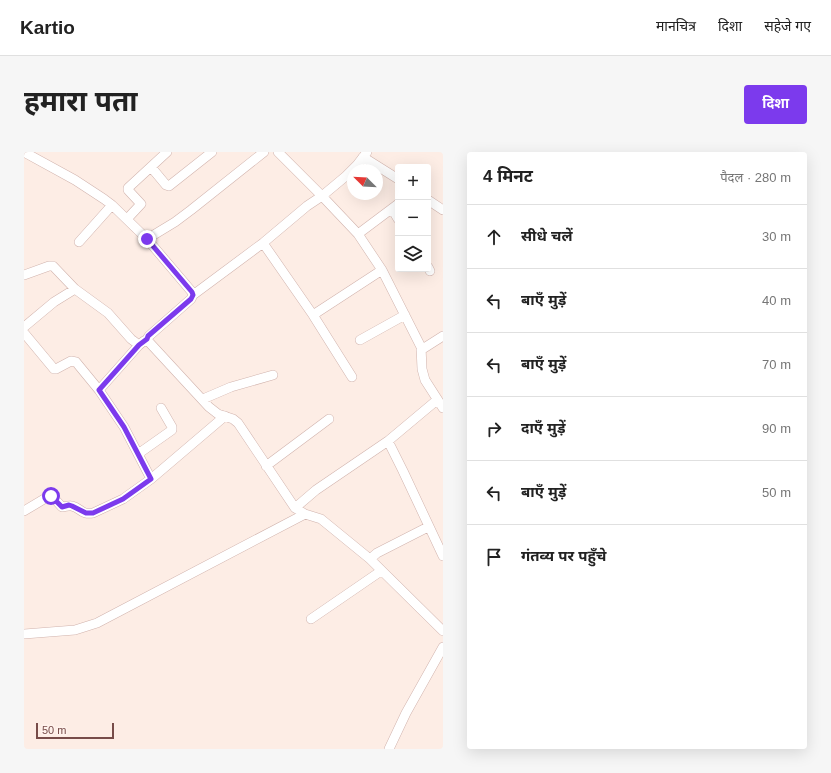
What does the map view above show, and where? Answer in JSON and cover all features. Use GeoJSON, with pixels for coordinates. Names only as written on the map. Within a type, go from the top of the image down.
{"type":"FeatureCollection","features":[{"type":"Feature","properties":{"kind":"street"},"geometry":{"type":"LineString","coordinates":[[24,152],[104,198],[147,239],[193,295]]}},
{"type":"Feature","properties":{"kind":"street"},"geometry":{"type":"LineString","coordinates":[[127,219],[141,204],[128,190],[128,188],[167,152]]}},
{"type":"Feature","properties":{"kind":"street"},"geometry":{"type":"LineString","coordinates":[[151,167],[166,185],[169,186],[212,152]]}},
{"type":"Feature","properties":{"kind":"street"},"geometry":{"type":"LineString","coordinates":[[147,239],[192,210],[264,152]]}},
{"type":"Feature","properties":{"kind":"street"},"geometry":{"type":"LineString","coordinates":[[278,152],[358,234],[382,270],[420,344],[422,350],[421,362],[425,380],[443,408]]}},
{"type":"Feature","properties":{"kind":"street"},"geometry":{"type":"LineString","coordinates":[[99,390],[148,336],[191,299],[193,295],[263,243],[307,206],[322,196],[346,176],[365,155],[395,177]]}},
{"type":"Feature","properties":{"kind":"street"},"geometry":{"type":"LineString","coordinates":[[431,202],[443,210]]}},
{"type":"Feature","properties":{"kind":"street"},"geometry":{"type":"LineString","coordinates":[[79,242],[112,205]]}},
{"type":"Feature","properties":{"kind":"street"},"geometry":{"type":"LineString","coordinates":[[358,234],[395,207]]}},
{"type":"Feature","properties":{"kind":"street"},"geometry":{"type":"LineString","coordinates":[[263,243],[313,316],[352,377]]}},
{"type":"Feature","properties":{"kind":"street"},"geometry":{"type":"LineString","coordinates":[[24,275],[52,266],[75,289],[108,313],[131,338],[143,342],[157,352],[218,414],[233,419],[238,423],[295,508],[305,514],[321,519],[370,559],[443,631]]}},
{"type":"Feature","properties":{"kind":"street"},"geometry":{"type":"LineString","coordinates":[[313,316],[382,270]]}},
{"type":"Feature","properties":{"kind":"street"},"geometry":{"type":"LineString","coordinates":[[24,327],[46,308],[75,289]]}},
{"type":"Feature","properties":{"kind":"street"},"geometry":{"type":"LineString","coordinates":[[360,340],[404,315]]}},
{"type":"Feature","properties":{"kind":"street"},"geometry":{"type":"LineString","coordinates":[[24,333],[54,368],[56,369],[69,361],[74,361],[99,390],[124,427],[151,479]]}},
{"type":"Feature","properties":{"kind":"street"},"geometry":{"type":"LineString","coordinates":[[422,350],[443,336]]}},
{"type":"Feature","properties":{"kind":"street"},"geometry":{"type":"LineString","coordinates":[[203,399],[231,387],[273,375]]}},
{"type":"Feature","properties":{"kind":"street"},"geometry":{"type":"LineString","coordinates":[[295,508],[316,490],[388,441],[437,400]]}},
{"type":"Feature","properties":{"kind":"street"},"geometry":{"type":"LineString","coordinates":[[138,454],[172,429],[160,408]]}},
{"type":"Feature","properties":{"kind":"street"},"geometry":{"type":"LineString","coordinates":[[24,512],[49,496],[53,497],[62,507],[69,505],[86,513],[93,513],[123,499],[151,479],[224,416]]}},
{"type":"Feature","properties":{"kind":"street"},"geometry":{"type":"LineString","coordinates":[[266,466],[329,419]]}},
{"type":"Feature","properties":{"kind":"street"},"geometry":{"type":"LineString","coordinates":[[388,441],[443,556]]}},
{"type":"Feature","properties":{"kind":"street"},"geometry":{"type":"LineString","coordinates":[[24,634],[75,630],[97,623],[305,514]]}},
{"type":"Feature","properties":{"kind":"street"},"geometry":{"type":"LineString","coordinates":[[370,559],[377,553],[428,527]]}},
{"type":"Feature","properties":{"kind":"street"},"geometry":{"type":"LineString","coordinates":[[311,619],[381,570]]}},
{"type":"Feature","properties":{"kind":"street"},"geometry":{"type":"LineString","coordinates":[[389,749],[406,713],[443,647]]}},
{"type":"Feature","properties":{"kind":"route"},"geometry":{"type":"LineString","coordinates":[[51,496],[62,507],[69,505],[73,506],[89,514],[123,499],[151,479],[124,427],[99,390],[139,345],[191,299],[193,295],[147,239]]}}]}
